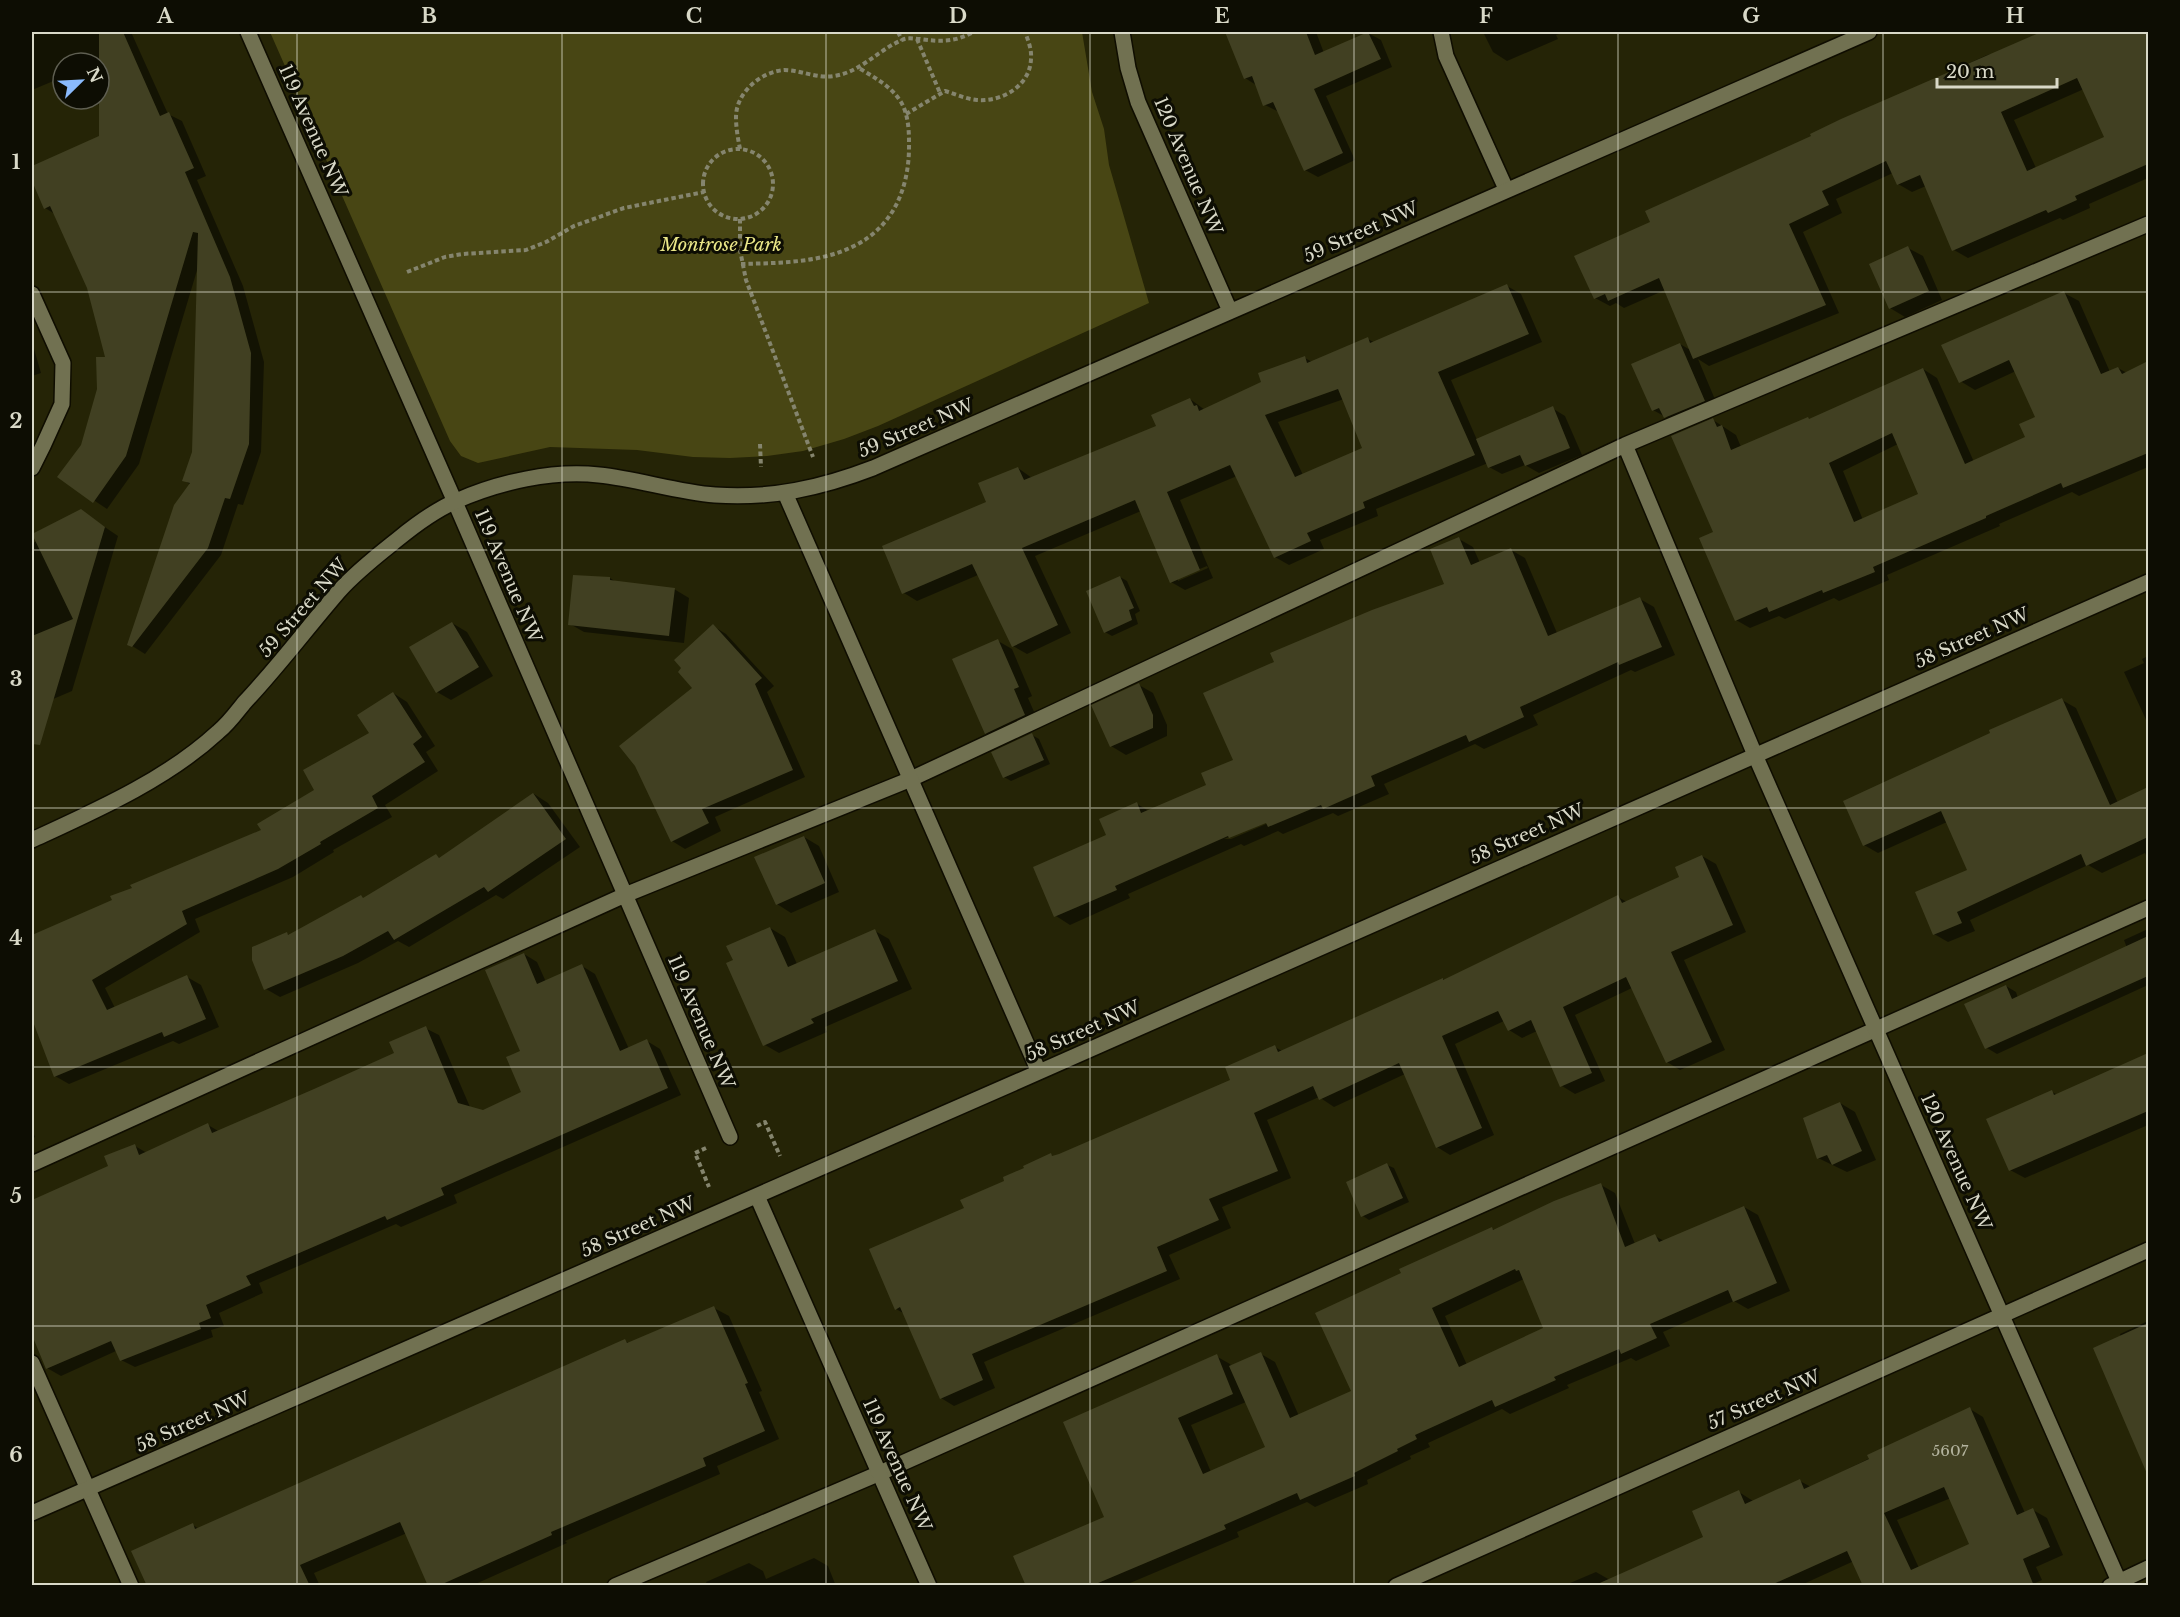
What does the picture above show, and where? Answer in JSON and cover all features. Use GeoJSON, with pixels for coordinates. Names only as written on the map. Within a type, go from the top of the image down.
{"type":"FeatureCollection","features":[{"type":"Feature","properties":{"kind":"street","name":"119 Avenue NW"},"geometry":{"type":"LineString","coordinates":[[248,32],[730,1137]]}},
{"type":"Feature","properties":{"kind":"street","name":"120 Avenue NW"},"geometry":{"type":"LineString","coordinates":[[1122,32],[1128,68],[1138,102],[1230,311]]}},
{"type":"Feature","properties":{"kind":"street"},"geometry":{"type":"LineString","coordinates":[[1441,32],[1446,56],[1506,189]]}},
{"type":"Feature","properties":{"kind":"street","name":"59 Street NW"},"geometry":{"type":"LineString","coordinates":[[32,840],[101,808],[159,775],[218,732],[271,674],[341,589],[412,528],[454,502],[527,479],[582,473],[713,495],[745,496],[785,493],[824,486],[873,468],[1869,32]]}},
{"type":"Feature","properties":{"kind":"street"},"geometry":{"type":"LineString","coordinates":[[32,1164],[625,895],[911,779],[1625,445],[2148,224]]}},
{"type":"Feature","properties":{"kind":"street"},"geometry":{"type":"LineString","coordinates":[[32,294],[63,363],[62,404],[32,468]]}},
{"type":"Feature","properties":{"kind":"street","name":"120 Avenue NW"},"geometry":{"type":"LineString","coordinates":[[1625,445],[1755,755],[2002,1315],[2116,1584]]}},
{"type":"Feature","properties":{"kind":"street"},"geometry":{"type":"LineString","coordinates":[[785,493],[1039,1072]]}},
{"type":"Feature","properties":{"kind":"street","name":"58 Street NW"},"geometry":{"type":"LineString","coordinates":[[32,1513],[1039,1072],[2148,582]]}},
{"type":"Feature","properties":{"kind":"street"},"geometry":{"type":"LineString","coordinates":[[615,1586],[880,1473],[2148,908]]}},
{"type":"Feature","properties":{"kind":"street","name":"119 Avenue NW"},"geometry":{"type":"LineString","coordinates":[[757,1196],[929,1586]]}},
{"type":"Feature","properties":{"kind":"street","name":"57 Street NW"},"geometry":{"type":"LineString","coordinates":[[1396,1586],[2148,1250]]}},
{"type":"Feature","properties":{"kind":"street"},"geometry":{"type":"LineString","coordinates":[[32,1363],[131,1586]]}},
{"type":"Feature","properties":{"kind":"street"},"geometry":{"type":"LineString","coordinates":[[2116,1584],[2148,1568]]}},
{"type":"Feature","properties":{"kind":"path"},"geometry":{"type":"LineString","coordinates":[[898,32],[902,40]]}},
{"type":"Feature","properties":{"kind":"path"},"geometry":{"type":"LineString","coordinates":[[740,149],[736,116],[739,101],[748,88],[759,79],[784,70],[833,77],[859,68],[902,40],[911,38],[939,42],[952,41],[973,32]]}},
{"type":"Feature","properties":{"kind":"path"},"geometry":{"type":"LineString","coordinates":[[906,114],[945,91],[977,100],[995,99],[1015,91],[1026,77],[1031,59],[1025,32]]}},
{"type":"Feature","properties":{"kind":"path"},"geometry":{"type":"LineString","coordinates":[[917,39],[940,93]]}},
{"type":"Feature","properties":{"kind":"path"},"geometry":{"type":"LineString","coordinates":[[741,264],[795,262],[834,253],[857,245],[889,217],[902,194],[908,176],[909,128],[906,114],[893,91],[883,82],[859,68]]}},
{"type":"Feature","properties":{"kind":"path"},"geometry":{"type":"LineString","coordinates":[[740,149],[762,158],[773,178],[773,190],[769,202],[762,211],[751,217],[728,218],[709,204],[703,182],[711,162],[729,150],[740,149]]}},
{"type":"Feature","properties":{"kind":"path"},"geometry":{"type":"LineString","coordinates":[[407,272],[445,257],[526,250],[574,226],[624,208],[704,192]]}},
{"type":"Feature","properties":{"kind":"path"},"geometry":{"type":"LineString","coordinates":[[740,219],[741,264],[824,486]]}},
{"type":"Feature","properties":{"kind":"green space","name":"Montrose Park"},"geometry":{"type":"Polygon","coordinates":[[[270,32],[1082,32],[1092,92],[1104,129],[1109,165],[1149,303],[878,426],[803,451],[730,458],[693,457],[637,450],[550,447],[478,463],[461,456],[450,441],[270,32]]]}},
{"type":"Feature","properties":{"kind":"building"},"geometry":{"type":"Polygon","coordinates":[[[99,32],[123,32],[160,116],[169,112],[194,168],[185,172],[230,277],[251,353],[249,444],[230,499],[225,498],[208,548],[132,647],[127,645],[174,505],[190,483],[182,481],[192,452],[198,233],[193,232],[126,456],[93,503],[57,477],[81,445],[97,389],[96,357],[105,357],[87,288],[50,206],[44,209],[32,181],[32,166],[99,136],[99,111],[111,111],[111,51],[99,51],[99,32]]]}},
{"type":"Feature","properties":{"kind":"building"},"geometry":{"type":"Polygon","coordinates":[[[1225,32],[1306,32],[1315,55],[1368,32],[1381,59],[1314,89],[1343,153],[1304,171],[1273,102],[1263,106],[1252,76],[1244,79],[1225,32]]]}},
{"type":"Feature","properties":{"kind":"building"},"geometry":{"type":"Polygon","coordinates":[[[2041,32],[2148,32],[2148,164],[2075,196],[2077,200],[2048,213],[2046,210],[1952,251],[1920,175],[1897,185],[1886,161],[1822,191],[1829,205],[1789,224],[1826,305],[1693,359],[1659,278],[1608,301],[1605,294],[1594,299],[1574,256],[1650,222],[1645,211],[1811,136],[1810,134],[2041,32]],[[2077,78],[2001,112],[2027,171],[2104,137],[2077,78]]]}},
{"type":"Feature","properties":{"kind":"building"},"geometry":{"type":"Polygon","coordinates":[[[1908,246],[1929,291],[1889,309],[1869,264],[1908,246]]]}},
{"type":"Feature","properties":{"kind":"building"},"geometry":{"type":"Polygon","coordinates":[[[1507,284],[1529,334],[1438,372],[1475,455],[1363,502],[1365,508],[1307,533],[1311,541],[1274,558],[1230,465],[1167,492],[1200,570],[1170,583],[1135,500],[1022,548],[1058,625],[1012,647],[972,564],[902,594],[882,546],[986,502],[978,483],[1018,467],[1024,480],[1156,426],[1151,415],[1190,398],[1199,411],[1261,382],[1258,373],[1305,356],[1307,363],[1368,337],[1370,343],[1507,284]],[[1338,389],[1265,415],[1295,477],[1362,448],[1338,389]]]}},
{"type":"Feature","properties":{"kind":"building"},"geometry":{"type":"Polygon","coordinates":[[[2064,291],[2101,374],[2118,367],[2122,374],[2148,361],[2148,453],[2063,488],[2061,483],[1873,567],[1875,572],[1823,593],[1822,590],[1769,612],[1767,607],[1735,621],[1699,538],[1713,532],[1671,436],[1713,418],[1717,427],[1722,425],[1731,450],[1808,417],[1809,419],[1923,368],[1965,464],[2025,437],[2019,424],[2035,417],[2009,360],[1959,383],[1941,345],[2064,291]],[[1892,433],[1829,463],[1854,522],[1918,494],[1892,433]]]}},
{"type":"Feature","properties":{"kind":"building"},"geometry":{"type":"Polygon","coordinates":[[[1680,343],[1705,401],[1664,418],[1659,408],[1652,411],[1631,364],[1680,343]]]}},
{"type":"Feature","properties":{"kind":"building"},"geometry":{"type":"Polygon","coordinates":[[[1553,406],[1570,448],[1525,466],[1520,455],[1488,468],[1476,439],[1553,406]]]}},
{"type":"Feature","properties":{"kind":"building"},"geometry":{"type":"Polygon","coordinates":[[[81,509],[105,527],[40,745],[32,744],[32,636],[73,619],[32,534],[81,509]]]}},
{"type":"Feature","properties":{"kind":"building"},"geometry":{"type":"Polygon","coordinates":[[[1459,537],[1471,565],[1511,548],[1548,636],[1640,597],[1662,647],[1619,665],[1618,662],[1520,707],[1524,717],[1469,742],[1466,735],[1371,776],[1375,786],[1323,809],[1321,805],[1268,827],[1266,823],[1229,838],[1228,836],[1115,886],[1117,890],[1054,917],[1033,867],[1106,835],[1099,819],[1137,802],[1141,813],[1206,785],[1201,773],[1233,760],[1203,693],[1274,662],[1270,653],[1372,610],[1444,584],[1430,549],[1459,537]]]}},
{"type":"Feature","properties":{"kind":"building"},"geometry":{"type":"Polygon","coordinates":[[[573,575],[610,577],[610,580],[675,588],[669,636],[568,625],[573,575]]]}},
{"type":"Feature","properties":{"kind":"building"},"geometry":{"type":"Polygon","coordinates":[[[1120,576],[1134,608],[1129,610],[1132,620],[1104,633],[1086,591],[1120,576]]]}},
{"type":"Feature","properties":{"kind":"building"},"geometry":{"type":"Polygon","coordinates":[[[452,622],[479,667],[436,693],[409,647],[452,622]]]}},
{"type":"Feature","properties":{"kind":"building"},"geometry":{"type":"Polygon","coordinates":[[[713,624],[762,678],[755,684],[793,770],[702,809],[709,823],[671,842],[635,766],[619,746],[692,688],[678,672],[681,668],[674,660],[713,624]]]}},
{"type":"Feature","properties":{"kind":"building"},"geometry":{"type":"Polygon","coordinates":[[[998,639],[1019,687],[1014,689],[1025,715],[985,734],[952,659],[998,639]]]}},
{"type":"Feature","properties":{"kind":"building"},"geometry":{"type":"Polygon","coordinates":[[[1139,683],[1153,715],[1153,728],[1110,747],[1091,705],[1139,683]]]}},
{"type":"Feature","properties":{"kind":"building"},"geometry":{"type":"Polygon","coordinates":[[[393,692],[422,737],[413,744],[425,762],[372,796],[378,808],[278,869],[182,911],[187,924],[92,980],[107,1010],[187,975],[206,1019],[164,1037],[162,1032],[54,1077],[32,1019],[32,935],[112,900],[110,896],[132,888],[130,885],[261,830],[257,824],[314,790],[303,770],[369,733],[357,715],[393,692]]]}},
{"type":"Feature","properties":{"kind":"building"},"geometry":{"type":"Polygon","coordinates":[[[2062,698],[2110,805],[2148,787],[2148,837],[2086,866],[2081,854],[1957,912],[1962,923],[1933,935],[1915,892],[1967,870],[1941,811],[1863,846],[1843,801],[1990,733],[1989,730],[2062,698]]]}},
{"type":"Feature","properties":{"kind":"building"},"geometry":{"type":"Polygon","coordinates":[[[1032,733],[1044,760],[1003,778],[991,752],[1032,733]]]}},
{"type":"Feature","properties":{"kind":"building"},"geometry":{"type":"Polygon","coordinates":[[[533,793],[566,839],[488,892],[484,887],[394,940],[388,931],[343,956],[264,990],[252,960],[252,947],[287,932],[288,935],[361,895],[363,898],[436,854],[439,858],[533,793]]]}},
{"type":"Feature","properties":{"kind":"building"},"geometry":{"type":"Polygon","coordinates":[[[804,836],[825,883],[776,905],[754,857],[804,836]]]}},
{"type":"Feature","properties":{"kind":"building"},"geometry":{"type":"Polygon","coordinates":[[[1702,855],[1733,925],[1671,952],[1712,1042],[1666,1063],[1626,977],[1563,1007],[1592,1073],[1560,1087],[1531,1020],[1508,1031],[1498,1011],[1442,1036],[1482,1128],[1436,1148],[1399,1063],[1319,1100],[1313,1086],[1254,1113],[1278,1171],[1209,1199],[1219,1220],[1157,1247],[1167,1271],[972,1354],[983,1380],[940,1399],[900,1307],[895,1310],[869,1249],[964,1208],[960,1200],[1004,1181],[1003,1177],[1024,1168],[1023,1166],[1051,1153],[1052,1156],[1059,1154],[1230,1080],[1225,1067],[1275,1045],[1278,1052],[1443,978],[1443,980],[1618,895],[1622,903],[1679,877],[1675,867],[1702,855]]]}},
{"type":"Feature","properties":{"kind":"building"},"geometry":{"type":"Polygon","coordinates":[[[770,927],[788,967],[875,929],[898,981],[811,1019],[814,1023],[763,1046],[726,963],[733,960],[726,946],[770,927]]]}},
{"type":"Feature","properties":{"kind":"building"},"geometry":{"type":"Polygon","coordinates":[[[2148,936],[2148,976],[1985,1049],[1964,1004],[2006,985],[2012,999],[2148,936]]]}},
{"type":"Feature","properties":{"kind":"building"},"geometry":{"type":"Polygon","coordinates":[[[524,953],[537,984],[582,964],[620,1051],[647,1039],[668,1088],[441,1188],[444,1195],[387,1220],[385,1216],[246,1276],[251,1285],[206,1305],[211,1318],[199,1323],[201,1329],[120,1361],[111,1341],[46,1369],[32,1335],[32,1200],[108,1166],[104,1156],[135,1144],[139,1155],[208,1123],[212,1133],[314,1089],[394,1053],[389,1042],[426,1026],[458,1103],[483,1110],[521,1092],[506,1057],[520,1051],[485,970],[524,953]]]}},
{"type":"Feature","properties":{"kind":"building"},"geometry":{"type":"Polygon","coordinates":[[[2148,1053],[2148,1111],[2009,1171],[1986,1119],[2052,1090],[2054,1095],[2148,1053]]]}},
{"type":"Feature","properties":{"kind":"building"},"geometry":{"type":"Polygon","coordinates":[[[1840,1102],[1862,1151],[1832,1165],[1827,1155],[1817,1159],[1803,1118],[1840,1102]]]}},
{"type":"Feature","properties":{"kind":"building"},"geometry":{"type":"Polygon","coordinates":[[[1387,1163],[1403,1198],[1361,1217],[1346,1182],[1387,1163]]]}},
{"type":"Feature","properties":{"kind":"building"},"geometry":{"type":"Polygon","coordinates":[[[1601,1183],[1625,1247],[1655,1234],[1659,1242],[1744,1206],[1777,1283],[1733,1302],[1728,1290],[1650,1324],[1657,1338],[1621,1354],[1619,1349],[1554,1377],[1556,1380],[1495,1407],[1492,1400],[1415,1435],[1417,1439],[1354,1473],[1355,1476],[1300,1500],[1297,1493],[1224,1525],[1226,1529],[1091,1586],[1026,1586],[1013,1556],[1104,1517],[1063,1422],[1217,1354],[1233,1394],[1178,1418],[1203,1474],[1265,1447],[1229,1366],[1261,1352],[1290,1418],[1351,1391],[1315,1313],[1401,1273],[1399,1269],[1492,1227],[1493,1230],[1554,1201],[1601,1183]],[[1515,1269],[1432,1308],[1459,1367],[1543,1328],[1519,1270],[1515,1269]]]}},
{"type":"Feature","properties":{"kind":"building"},"geometry":{"type":"Polygon","coordinates":[[[714,1306],[748,1383],[745,1384],[765,1431],[703,1458],[706,1466],[551,1532],[552,1535],[438,1586],[428,1586],[400,1522],[300,1565],[310,1586],[147,1586],[131,1551],[193,1523],[195,1529],[625,1339],[627,1343],[714,1306]]]}},
{"type":"Feature","properties":{"kind":"building"},"geometry":{"type":"Polygon","coordinates":[[[2148,1323],[2148,1476],[2093,1348],[2148,1323]]]}},
{"type":"Feature","properties":{"kind":"building"},"geometry":{"type":"Polygon","coordinates":[[[1970,1407],[2017,1515],[2033,1508],[2050,1547],[2023,1559],[2034,1586],[1863,1586],[1847,1551],[1769,1586],[1593,1586],[1703,1537],[1692,1511],[1739,1490],[1745,1504],[1800,1479],[1804,1489],[1869,1459],[1867,1455],[1970,1407]],[[1944,1487],[1884,1513],[1911,1570],[1969,1544],[1944,1487]]]}}]}
